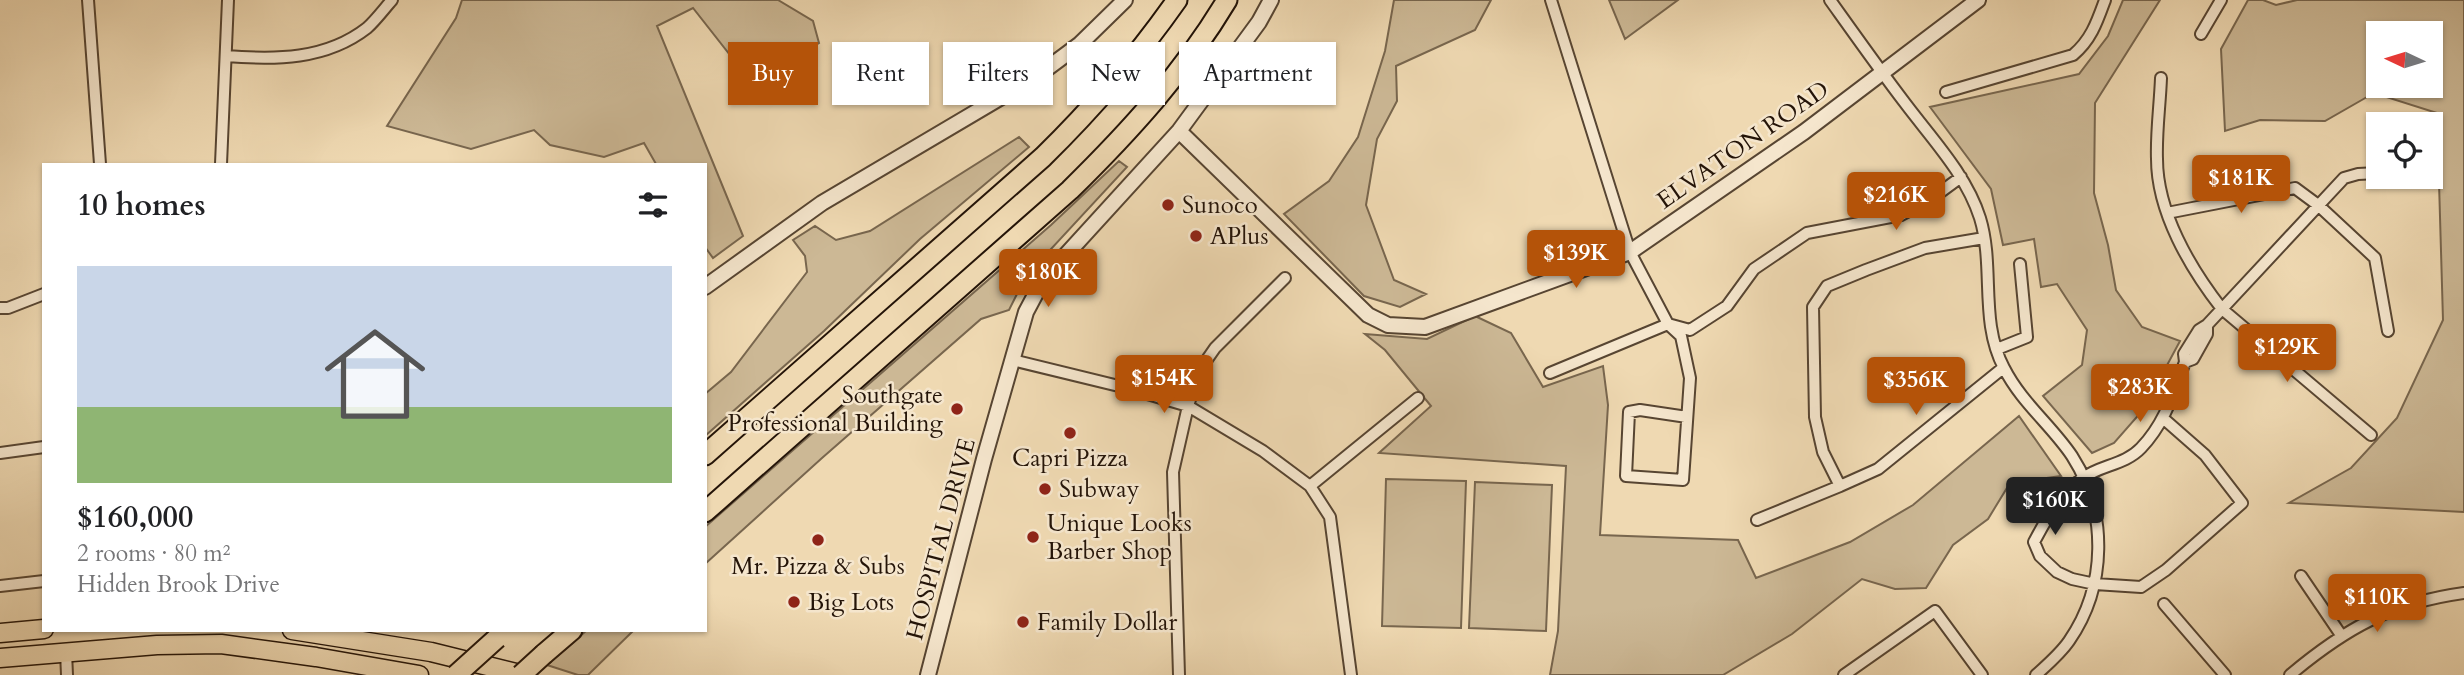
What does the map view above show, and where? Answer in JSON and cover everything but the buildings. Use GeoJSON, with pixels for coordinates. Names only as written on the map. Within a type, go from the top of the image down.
{"type":"FeatureCollection","features":[{"type":"Feature","properties":{"kind":"highway"},"geometry":{"type":"LineString","coordinates":[[707,452],[1042,157],[1087,114],[1177,0]]}},
{"type":"Feature","properties":{"kind":"highway"},"geometry":{"type":"LineString","coordinates":[[707,510],[1097,164],[1154,103],[1190,56],[1227,0]]}},
{"type":"Feature","properties":{"kind":"highway"},"geometry":{"type":"LineString","coordinates":[[522,675],[570,632]]}},
{"type":"Feature","properties":{"kind":"highway"},"geometry":{"type":"LineString","coordinates":[[456,675],[502,634]]}},
{"type":"Feature","properties":{"kind":"main road"},"geometry":{"type":"LineString","coordinates":[[0,634],[42,629]]}},
{"type":"Feature","properties":{"kind":"main road"},"geometry":{"type":"LineString","coordinates":[[319,632],[430,652],[522,675]]}},
{"type":"Feature","properties":{"kind":"main road"},"geometry":{"type":"LineString","coordinates":[[0,658],[158,645],[221,644],[419,675]]}},
{"type":"Feature","properties":{"kind":"street"},"geometry":{"type":"LineString","coordinates":[[88,0],[100,163]]}},
{"type":"Feature","properties":{"kind":"street"},"geometry":{"type":"LineString","coordinates":[[220,163],[228,0]]}},
{"type":"Feature","properties":{"kind":"street"},"geometry":{"type":"LineString","coordinates":[[226,56],[262,59],[299,57],[330,49],[366,28],[392,0]]}},
{"type":"Feature","properties":{"kind":"street"},"geometry":{"type":"LineString","coordinates":[[707,286],[822,203],[1037,76],[1080,44],[1125,0]]}},
{"type":"Feature","properties":{"kind":"street","name":"HOSPITAL DRIVE"},"geometry":{"type":"LineString","coordinates":[[928,675],[1026,312],[1043,281],[1178,131],[1259,22],[1271,0]]}},
{"type":"Feature","properties":{"kind":"street"},"geometry":{"type":"LineString","coordinates":[[1551,0],[1630,252],[1668,324],[1681,336],[1690,378],[1683,480],[1626,476],[1629,412],[1640,410],[1687,417]]}},
{"type":"Feature","properties":{"kind":"street"},"geometry":{"type":"LineString","coordinates":[[1830,0],[1961,177],[1972,196],[1984,238],[1988,311],[2003,368],[2071,454],[2094,503],[2099,542],[2095,584],[2082,619],[2068,642],[2036,675]]}},
{"type":"Feature","properties":{"kind":"street","name":"ELVATON ROAD"},"geometry":{"type":"LineString","coordinates":[[1178,131],[1368,315],[1388,325],[1426,327],[1630,252],[1804,132],[1978,0]]}},
{"type":"Feature","properties":{"kind":"street"},"geometry":{"type":"LineString","coordinates":[[1946,92],[2073,55],[2093,33],[2105,0]]}},
{"type":"Feature","properties":{"kind":"street"},"geometry":{"type":"LineString","coordinates":[[2201,34],[2221,0]]}},
{"type":"Feature","properties":{"kind":"street"},"geometry":{"type":"LineString","coordinates":[[2161,78],[2156,161],[2167,213],[2180,243],[2207,289],[2222,309],[2371,435]]}},
{"type":"Feature","properties":{"kind":"street"},"geometry":{"type":"LineString","coordinates":[[2164,419],[2204,455],[2242,503],[2165,570],[2141,587],[2095,584],[2072,579],[2057,572],[2040,556],[2034,542],[2059,498],[2084,477],[2114,465],[2139,450],[2164,419],[2185,362],[2184,354],[2199,330],[2207,325],[2344,178],[2366,174]]}},
{"type":"Feature","properties":{"kind":"street"},"geometry":{"type":"LineString","coordinates":[[1550,373],[1668,324],[1690,330],[1727,306],[1754,269],[1807,233],[1901,215],[1931,199],[1961,177]]}},
{"type":"Feature","properties":{"kind":"street"},"geometry":{"type":"LineString","coordinates":[[2167,213],[2295,188],[2318,205],[2375,258],[2388,331]]}},
{"type":"Feature","properties":{"kind":"street"},"geometry":{"type":"LineString","coordinates":[[1840,486],[1823,452],[1815,417],[1813,307],[1827,286],[1866,270],[1925,248],[1984,238]]}},
{"type":"Feature","properties":{"kind":"street"},"geometry":{"type":"LineString","coordinates":[[1997,349],[2027,337],[2020,264]]}},
{"type":"Feature","properties":{"kind":"street"},"geometry":{"type":"LineString","coordinates":[[1179,675],[1173,472],[1188,406],[1199,371],[1215,348],[1285,278]]}},
{"type":"Feature","properties":{"kind":"street"},"geometry":{"type":"LineString","coordinates":[[0,308],[8,309],[42,295]]}},
{"type":"Feature","properties":{"kind":"street"},"geometry":{"type":"LineString","coordinates":[[1012,360],[1188,406],[1264,451],[1310,486],[1330,517],[1351,675]]}},
{"type":"Feature","properties":{"kind":"street"},"geometry":{"type":"LineString","coordinates":[[1757,520],[1878,469],[2003,368]]}},
{"type":"Feature","properties":{"kind":"street"},"geometry":{"type":"LineString","coordinates":[[1310,486],[1418,398]]}},
{"type":"Feature","properties":{"kind":"street"},"geometry":{"type":"LineString","coordinates":[[0,453],[42,447]]}},
{"type":"Feature","properties":{"kind":"street"},"geometry":{"type":"LineString","coordinates":[[2301,576],[2341,635]]}},
{"type":"Feature","properties":{"kind":"street"},"geometry":{"type":"LineString","coordinates":[[0,586],[42,581]]}},
{"type":"Feature","properties":{"kind":"street"},"geometry":{"type":"LineString","coordinates":[[2290,675],[2341,635],[2400,607],[2464,593]]}},
{"type":"Feature","properties":{"kind":"street"},"geometry":{"type":"LineString","coordinates":[[2164,604],[2225,675]]}},
{"type":"Feature","properties":{"kind":"street"},"geometry":{"type":"LineString","coordinates":[[1844,675],[1935,611],[1982,675]]}},
{"type":"Feature","properties":{"kind":"street"},"geometry":{"type":"LineString","coordinates":[[316,657],[319,632]]}},
{"type":"Feature","properties":{"kind":"street"},"geometry":{"type":"LineString","coordinates":[[66,652],[67,675]]}},
{"type":"Feature","properties":{"kind":"shaded area"},"geometry":{"type":"Polygon","coordinates":[[[462,0],[778,0],[813,21],[819,43],[728,42],[728,52],[693,8],[657,26],[743,236],[713,258],[707,250],[707,163],[655,163],[644,143],[604,157],[550,145],[534,130],[471,149],[387,126],[456,18],[462,0]]]}},
{"type":"Feature","properties":{"kind":"shaded area"},"geometry":{"type":"Polygon","coordinates":[[[1394,0],[1491,0],[1475,30],[1396,66],[1397,101],[1377,139],[1366,205],[1394,280],[1426,294],[1400,307],[1364,296],[1284,214],[1329,181],[1358,137],[1385,51],[1394,0]]]}},
{"type":"Feature","properties":{"kind":"shaded area"},"geometry":{"type":"Polygon","coordinates":[[[1609,0],[1678,0],[1625,39],[1609,0]]]}},
{"type":"Feature","properties":{"kind":"shaded area"},"geometry":{"type":"Polygon","coordinates":[[[2123,0],[2160,0],[2095,103],[2094,193],[2108,245],[2116,290],[2142,327],[2180,341],[2143,410],[2114,443],[2092,453],[2043,396],[2082,365],[2087,330],[2057,284],[2041,287],[2034,239],[2003,245],[1991,189],[1930,107],[2079,74],[2108,36],[2123,0]]]}},
{"type":"Feature","properties":{"kind":"shaded area"},"geometry":{"type":"Polygon","coordinates":[[[2248,0],[2263,0],[2276,5],[2297,0],[2464,0],[2464,512],[2289,503],[2351,468],[2397,418],[2443,320],[2439,189],[2443,189],[2443,112],[2434,112],[2390,98],[2443,98],[2443,21],[2366,21],[2366,98],[2325,121],[2260,120],[2225,131],[2221,49],[2248,0]]]}},
{"type":"Feature","properties":{"kind":"shaded area"},"geometry":{"type":"Polygon","coordinates":[[[1019,137],[1029,147],[920,239],[824,331],[707,434],[707,392],[731,372],[807,272],[805,256],[793,240],[815,226],[836,240],[870,231],[1019,137]]]}},
{"type":"Feature","properties":{"kind":"shaded area"},"geometry":{"type":"Polygon","coordinates":[[[1119,161],[1127,167],[1026,276],[1009,310],[981,319],[707,562],[707,525],[1051,225],[1119,161]]]}},
{"type":"Feature","properties":{"kind":"shaded area"},"geometry":{"type":"Polygon","coordinates":[[[1475,316],[1511,333],[1543,387],[1603,366],[1608,405],[1600,535],[1738,540],[1756,578],[1850,542],[1913,505],[2019,416],[2061,476],[2010,483],[1988,519],[1953,545],[1926,588],[1895,589],[1862,579],[1792,634],[1723,675],[1550,675],[1558,631],[1566,466],[1379,453],[1431,406],[1385,350],[1365,334],[1427,339],[1475,316]]]}},
{"type":"Feature","properties":{"kind":"shaded area"},"geometry":{"type":"Polygon","coordinates":[[[1386,479],[1466,481],[1461,628],[1382,626],[1386,479]]]}},
{"type":"Feature","properties":{"kind":"shaded area"},"geometry":{"type":"Polygon","coordinates":[[[1475,482],[1552,485],[1546,631],[1469,628],[1475,482]]]}},
{"type":"Feature","properties":{"kind":"shaded area"},"geometry":{"type":"Polygon","coordinates":[[[585,632],[632,632],[588,675],[578,675],[547,665],[585,632]]]}},
{"type":"Feature","properties":{"kind":"place","name":"Sunoco"},"geometry":{"type":"Point","coordinates":[1168,205]}},
{"type":"Feature","properties":{"kind":"place","name":"APlus"},"geometry":{"type":"Point","coordinates":[1196,236]}},
{"type":"Feature","properties":{"kind":"place","name":"Southgate Professional Building"},"geometry":{"type":"Point","coordinates":[957,409]}},
{"type":"Feature","properties":{"kind":"place","name":"Capri Pizza"},"geometry":{"type":"Point","coordinates":[1070,433]}},
{"type":"Feature","properties":{"kind":"place","name":"Subway"},"geometry":{"type":"Point","coordinates":[1045,489]}},
{"type":"Feature","properties":{"kind":"place","name":"Unique Looks Barber Shop"},"geometry":{"type":"Point","coordinates":[1033,537]}},
{"type":"Feature","properties":{"kind":"place","name":"Mr. Pizza & Subs"},"geometry":{"type":"Point","coordinates":[818,540]}},
{"type":"Feature","properties":{"kind":"place","name":"Big Lots"},"geometry":{"type":"Point","coordinates":[794,602]}},
{"type":"Feature","properties":{"kind":"place","name":"Family Dollar"},"geometry":{"type":"Point","coordinates":[1023,622]}}]}
